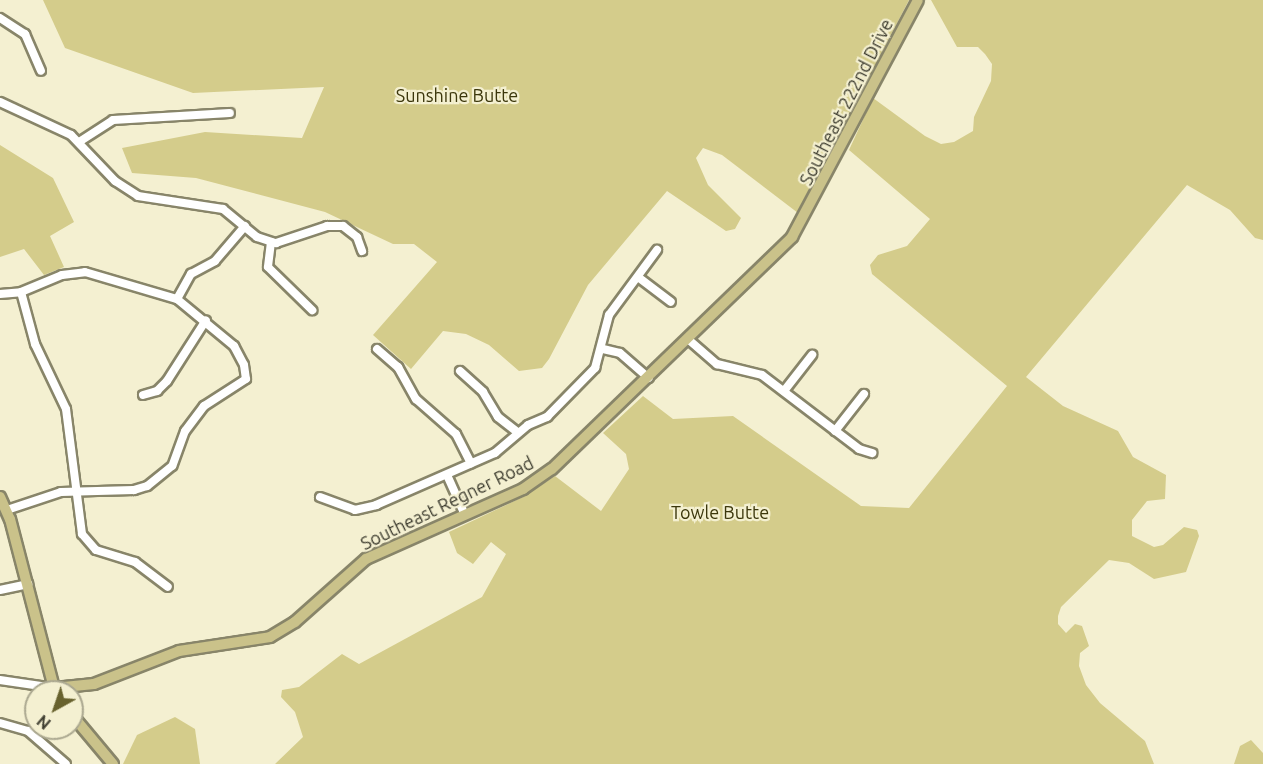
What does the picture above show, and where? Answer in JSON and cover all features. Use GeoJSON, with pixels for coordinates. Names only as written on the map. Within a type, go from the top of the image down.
{"type":"FeatureCollection","features":[{"type":"Feature","properties":{"kind":"main road","name":"Southeast 222nd Drive"},"geometry":{"type":"LineString","coordinates":[[803,220],[918,0]]}},
{"type":"Feature","properties":{"kind":"main road","name":"Southeast Regner Road"},"geometry":{"type":"LineString","coordinates":[[84,686],[94,684],[179,651],[265,639],[295,622],[366,559],[465,515],[543,476],[768,264],[803,220]]}},
{"type":"Feature","properties":{"kind":"main road"},"geometry":{"type":"LineString","coordinates":[[0,497],[8,510],[52,680]]}},
{"type":"Feature","properties":{"kind":"main road"},"geometry":{"type":"LineString","coordinates":[[84,730],[113,764]]}},
{"type":"Feature","properties":{"kind":"street"},"geometry":{"type":"LineString","coordinates":[[0,18],[25,33],[41,71]]}},
{"type":"Feature","properties":{"kind":"street"},"geometry":{"type":"LineString","coordinates":[[0,102],[80,141],[115,181],[138,196],[223,209],[271,242],[283,243],[334,225],[353,232],[362,251]]}},
{"type":"Feature","properties":{"kind":"street"},"geometry":{"type":"LineString","coordinates":[[80,141],[113,120],[230,113]]}},
{"type":"Feature","properties":{"kind":"street"},"geometry":{"type":"LineString","coordinates":[[177,299],[191,274],[215,261],[245,226]]}},
{"type":"Feature","properties":{"kind":"street"},"geometry":{"type":"LineString","coordinates":[[271,242],[268,267],[312,310]]}},
{"type":"Feature","properties":{"kind":"street"},"geometry":{"type":"LineString","coordinates":[[320,497],[354,513],[495,453],[517,432],[547,417],[570,397],[595,368],[603,349],[609,315],[657,250]]}},
{"type":"Feature","properties":{"kind":"street"},"geometry":{"type":"LineString","coordinates":[[0,294],[21,292],[62,275],[85,272],[177,299],[206,320],[234,346],[244,364],[246,379],[213,397],[193,418],[172,466],[159,478],[134,490],[75,491],[46,496],[8,510]]}},
{"type":"Feature","properties":{"kind":"street"},"geometry":{"type":"LineString","coordinates":[[638,277],[671,302]]}},
{"type":"Feature","properties":{"kind":"street"},"geometry":{"type":"LineString","coordinates":[[21,292],[35,344],[66,409],[80,530],[91,546],[102,554],[135,562],[168,586]]}},
{"type":"Feature","properties":{"kind":"street"},"geometry":{"type":"LineString","coordinates":[[143,395],[157,391],[167,381],[206,320]]}},
{"type":"Feature","properties":{"kind":"street"},"geometry":{"type":"LineString","coordinates":[[689,340],[717,364],[753,372],[784,391],[859,449],[872,453]]}},
{"type":"Feature","properties":{"kind":"street"},"geometry":{"type":"LineString","coordinates":[[377,349],[398,367],[416,399],[456,434],[471,463]]}},
{"type":"Feature","properties":{"kind":"street"},"geometry":{"type":"LineString","coordinates":[[603,349],[620,353],[649,378]]}},
{"type":"Feature","properties":{"kind":"street"},"geometry":{"type":"LineString","coordinates":[[784,391],[812,355]]}},
{"type":"Feature","properties":{"kind":"street"},"geometry":{"type":"LineString","coordinates":[[460,371],[483,392],[498,417],[517,432]]}},
{"type":"Feature","properties":{"kind":"street"},"geometry":{"type":"LineString","coordinates":[[835,431],[864,394]]}},
{"type":"Feature","properties":{"kind":"street"},"geometry":{"type":"LineString","coordinates":[[447,475],[465,515]]}},
{"type":"Feature","properties":{"kind":"street"},"geometry":{"type":"LineString","coordinates":[[0,590],[28,585]]}},
{"type":"Feature","properties":{"kind":"street","name":"Southeast Regner Road"},"geometry":{"type":"LineString","coordinates":[[0,680],[24,684]]}},
{"type":"Feature","properties":{"kind":"street"},"geometry":{"type":"LineString","coordinates":[[0,723],[28,731],[66,764]]}},
{"type":"Feature","properties":{"kind":"green space","name":"Sunshine Butte"},"geometry":{"type":"Polygon","coordinates":[[[43,0],[909,0],[798,213],[722,155],[703,148],[696,158],[708,185],[741,218],[735,229],[726,231],[667,191],[588,285],[542,368],[519,371],[489,345],[466,334],[443,331],[411,369],[373,335],[437,262],[414,244],[393,244],[325,212],[196,178],[132,173],[122,148],[205,132],[302,138],[324,87],[193,93],[65,48],[43,0]]]}},
{"type":"Feature","properties":{"kind":"green space","name":"Towle Butte"},"geometry":{"type":"Polygon","coordinates":[[[931,0],[1263,0],[1263,240],[1255,238],[1230,210],[1187,185],[1026,377],[1063,406],[1118,431],[1133,457],[1166,475],[1165,499],[1147,501],[1132,520],[1132,536],[1154,547],[1163,545],[1184,527],[1197,530],[1199,536],[1186,572],[1154,579],[1129,563],[1109,560],[1061,607],[1058,616],[1058,624],[1066,633],[1075,624],[1082,626],[1089,646],[1080,653],[1079,666],[1086,685],[1100,703],[1145,741],[1154,764],[275,764],[303,737],[295,712],[281,697],[282,690],[299,687],[342,654],[359,664],[482,597],[506,554],[491,542],[473,564],[457,553],[449,532],[523,497],[555,476],[601,511],[629,469],[626,454],[603,433],[643,396],[673,419],[733,416],[861,506],[909,508],[1007,386],[872,274],[870,265],[878,255],[907,246],[930,219],[849,150],[873,98],[925,136],[941,144],[954,142],[973,131],[974,117],[991,81],[992,64],[985,54],[978,47],[957,47],[931,0]]]}},
{"type":"Feature","properties":{"kind":"green space"},"geometry":{"type":"Polygon","coordinates":[[[0,145],[53,178],[74,222],[50,236],[64,267],[44,275],[24,249],[0,257],[0,145]]]}},
{"type":"Feature","properties":{"kind":"green space"},"geometry":{"type":"Polygon","coordinates":[[[175,717],[195,729],[200,764],[123,764],[137,735],[175,717]]]}},
{"type":"Feature","properties":{"kind":"green space"},"geometry":{"type":"Polygon","coordinates":[[[1251,740],[1263,753],[1263,764],[1234,764],[1240,746],[1251,740]]]}}]}
